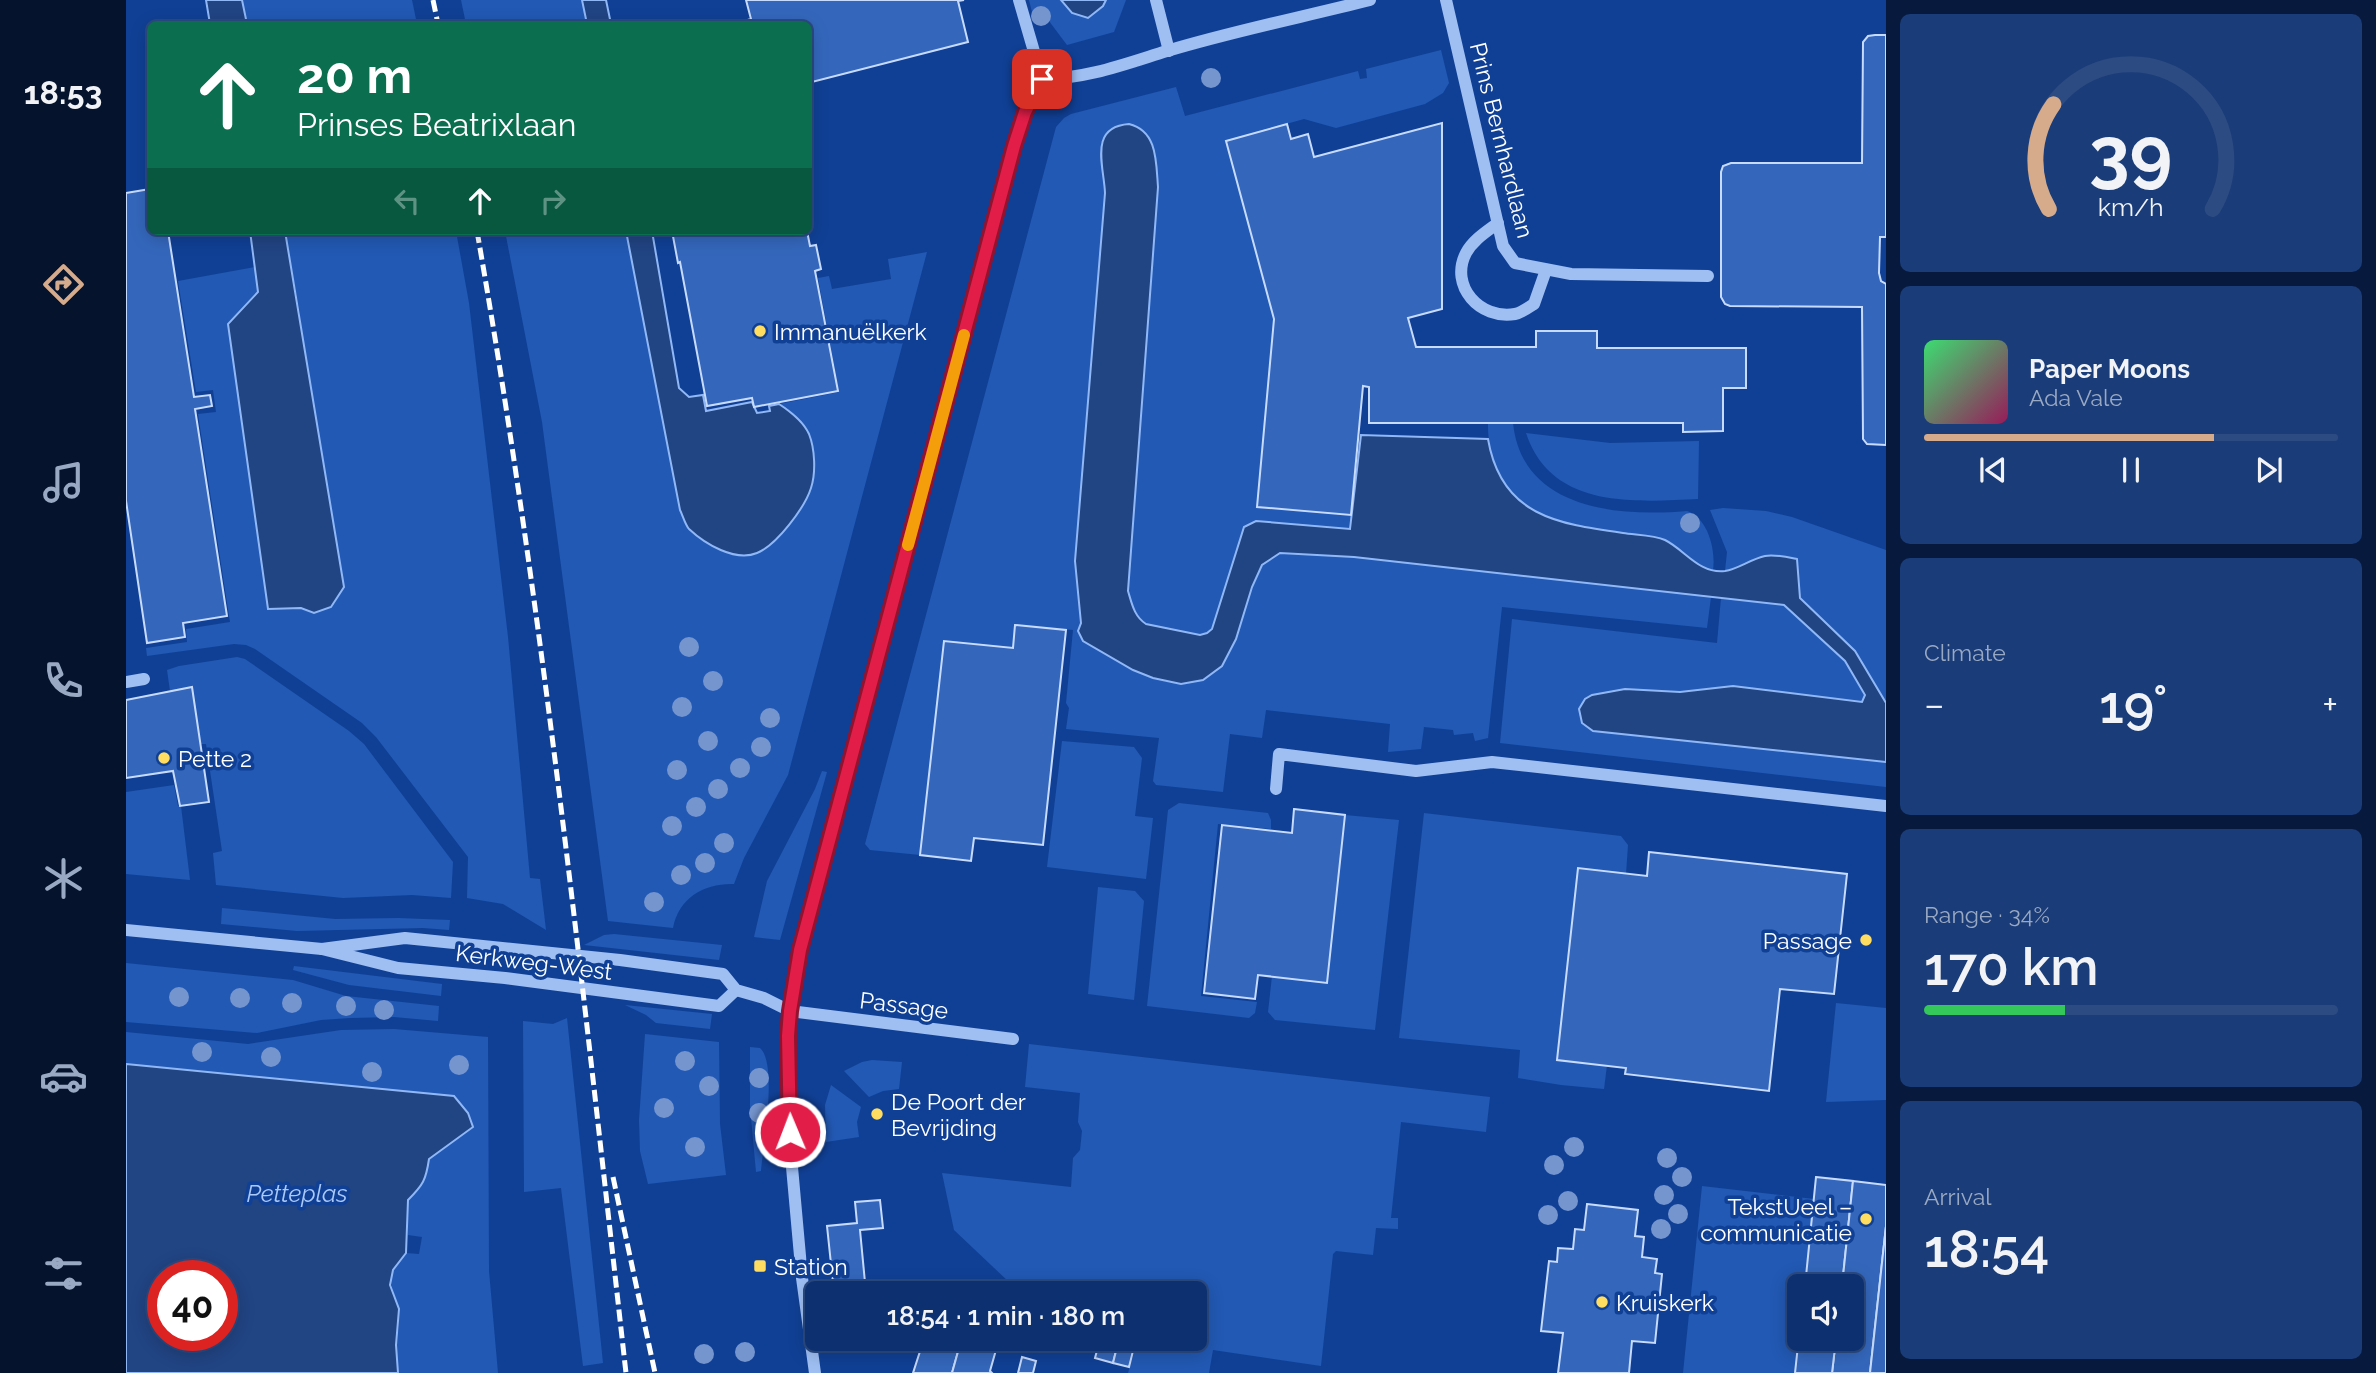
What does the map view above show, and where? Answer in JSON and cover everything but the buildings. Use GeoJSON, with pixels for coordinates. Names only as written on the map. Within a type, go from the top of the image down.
{"type":"FeatureCollection","features":[{"type":"Feature","properties":{"kind":"street"},"geometry":{"type":"LineString","coordinates":[[815,1373],[802,1278],[791,1156],[788,1036],[790,1011],[800,950],[1014,146],[1025,112],[1042,79],[1018,0]]}},
{"type":"Feature","properties":{"kind":"street"},"geometry":{"type":"LineString","coordinates":[[1156,0],[1168,51]]}},
{"type":"Feature","properties":{"kind":"street"},"geometry":{"type":"LineString","coordinates":[[1042,79],[1069,79],[1136,63],[1168,51],[1370,0]]}},
{"type":"Feature","properties":{"kind":"street","name":"Prins Bernhardlaan"},"geometry":{"type":"LineString","coordinates":[[1446,0],[1503,246],[1515,263],[1572,274],[1708,276]]}},
{"type":"Feature","properties":{"kind":"street"},"geometry":{"type":"LineString","coordinates":[[1497,223],[1476,240],[1461,265],[1461,281],[1469,297],[1481,308],[1499,315],[1517,314],[1534,304],[1546,270]]}},
{"type":"Feature","properties":{"kind":"street"},"geometry":{"type":"LineString","coordinates":[[126,682],[144,679]]}},
{"type":"Feature","properties":{"kind":"street"},"geometry":{"type":"LineString","coordinates":[[1276,789],[1279,754],[1416,771],[1492,762],[1886,806]]}},
{"type":"Feature","properties":{"kind":"street","name":"Kerkweg-West"},"geometry":{"type":"LineString","coordinates":[[126,930],[322,949],[398,968],[505,978],[719,1006],[736,990]]}},
{"type":"Feature","properties":{"kind":"street","name":"Kerkweg-West"},"geometry":{"type":"LineString","coordinates":[[322,949],[405,938],[723,974],[736,990],[764,998],[790,1011]]}},
{"type":"Feature","properties":{"kind":"street","name":"Passage"},"geometry":{"type":"LineString","coordinates":[[790,1011],[1013,1039]]}},
{"type":"Feature","properties":{"kind":"shaded area"},"geometry":{"type":"Polygon","coordinates":[[[242,0],[412,0],[416,21],[246,21],[242,0]]]}},
{"type":"Feature","properties":{"kind":"shaded area"},"geometry":{"type":"Polygon","coordinates":[[[461,0],[582,0],[586,21],[465,21],[461,0]]]}},
{"type":"Feature","properties":{"kind":"shaded area"},"geometry":{"type":"Polygon","coordinates":[[[1029,0],[1061,0],[1072,13],[1103,6],[1106,0],[1126,0],[1114,32],[1067,45],[1049,21],[1035,24],[1029,0]]]}},
{"type":"Feature","properties":{"kind":"shaded area"},"geometry":{"type":"Polygon","coordinates":[[[1441,50],[1449,83],[1443,93],[1425,104],[1336,128],[1304,119],[1226,141],[1274,319],[1257,506],[1351,515],[1350,529],[1256,521],[1244,527],[1212,629],[1200,635],[1146,624],[1136,613],[1128,591],[1158,187],[1153,145],[1142,131],[1133,127],[1120,127],[1110,130],[1104,137],[1101,144],[1105,193],[1075,561],[1081,623],[1078,631],[1083,641],[1133,670],[1167,682],[1252,587],[1262,565],[1280,553],[1354,557],[1711,597],[1707,628],[1502,607],[1488,738],[1475,741],[1473,733],[1454,735],[1453,730],[1424,727],[1421,749],[1388,752],[1390,724],[1266,710],[1262,738],[1230,734],[1223,792],[1156,785],[1153,781],[1159,738],[1066,729],[1073,630],[1016,625],[1013,648],[944,641],[920,855],[870,850],[865,844],[1056,127],[1071,114],[1176,87],[1185,116],[1358,71],[1360,79],[1367,78],[1366,69],[1441,50]]]}},
{"type":"Feature","properties":{"kind":"shaded area"},"geometry":{"type":"Polygon","coordinates":[[[286,235],[457,235],[469,303],[508,637],[530,878],[540,879],[546,930],[503,904],[467,898],[468,857],[376,737],[362,723],[255,649],[234,644],[147,656],[146,648],[187,642],[186,629],[230,622],[198,414],[216,412],[213,390],[196,392],[178,281],[255,267],[258,292],[228,324],[268,609],[301,608],[315,613],[300,314],[286,235]]]}},
{"type":"Feature","properties":{"kind":"shaded area"},"geometry":{"type":"Polygon","coordinates":[[[506,235],[627,235],[680,509],[687,527],[729,554],[757,553],[782,534],[797,417],[779,404],[839,392],[818,278],[829,276],[832,289],[891,279],[888,259],[927,252],[788,775],[744,858],[734,884],[713,886],[695,894],[681,908],[673,928],[608,921],[542,422],[506,235]]]}},
{"type":"Feature","properties":{"kind":"shaded area"},"geometry":{"type":"Polygon","coordinates":[[[1488,423],[1513,423],[1520,452],[1534,474],[1554,491],[1578,502],[1604,509],[1660,513],[1687,511],[1694,515],[1705,527],[1712,544],[1713,570],[1699,565],[1663,539],[1565,524],[1528,507],[1506,484],[1498,471],[1492,456],[1488,423]]]}},
{"type":"Feature","properties":{"kind":"shaded area"},"geometry":{"type":"Polygon","coordinates":[[[1526,433],[1610,443],[1699,441],[1698,499],[1622,499],[1597,496],[1575,488],[1554,476],[1538,458],[1526,433]]]}},
{"type":"Feature","properties":{"kind":"shaded area"},"geometry":{"type":"Polygon","coordinates":[[[1723,508],[1766,511],[1792,517],[1886,550],[1886,703],[1855,651],[1800,598],[1796,559],[1767,555],[1725,571],[1727,552],[1710,510],[1723,508]]]}},
{"type":"Feature","properties":{"kind":"shaded area"},"geometry":{"type":"Polygon","coordinates":[[[1721,598],[1784,605],[1845,661],[1865,696],[1862,702],[1733,686],[1680,692],[1625,689],[1585,699],[1579,709],[1582,723],[1593,731],[1886,762],[1886,787],[1500,743],[1512,619],[1717,643],[1721,598]]]}},
{"type":"Feature","properties":{"kind":"shaded area"},"geometry":{"type":"Polygon","coordinates":[[[237,657],[245,659],[364,744],[453,862],[451,898],[412,895],[343,898],[216,885],[213,853],[222,851],[206,744],[201,744],[192,687],[170,691],[167,670],[237,657]]]}},
{"type":"Feature","properties":{"kind":"shaded area"},"geometry":{"type":"Polygon","coordinates":[[[1062,741],[1134,747],[1142,758],[1135,816],[1153,818],[1146,879],[1047,867],[1062,741]]]}},
{"type":"Feature","properties":{"kind":"shaded area"},"geometry":{"type":"Polygon","coordinates":[[[822,771],[827,772],[780,940],[754,937],[767,881],[822,771]]]}},
{"type":"Feature","properties":{"kind":"shaded area"},"geometry":{"type":"Polygon","coordinates":[[[174,785],[178,806],[181,806],[190,880],[126,874],[126,792],[174,785]]]}},
{"type":"Feature","properties":{"kind":"shaded area"},"geometry":{"type":"Polygon","coordinates":[[[1179,803],[1268,813],[1271,820],[1271,829],[1218,824],[1201,996],[1257,1002],[1255,1013],[1249,1018],[1147,1006],[1168,810],[1179,803]]]}},
{"type":"Feature","properties":{"kind":"shaded area"},"geometry":{"type":"Polygon","coordinates":[[[1424,813],[1621,836],[1628,845],[1626,874],[1578,869],[1557,1059],[1607,1065],[1604,1089],[1518,1078],[1520,1050],[1399,1038],[1424,813]]]}},
{"type":"Feature","properties":{"kind":"shaded area"},"geometry":{"type":"Polygon","coordinates":[[[1345,815],[1399,820],[1375,1030],[1275,1020],[1268,1012],[1272,976],[1327,982],[1345,815]]]}},
{"type":"Feature","properties":{"kind":"shaded area"},"geometry":{"type":"Polygon","coordinates":[[[1098,887],[1135,891],[1144,901],[1134,1000],[1088,994],[1098,887]]]}},
{"type":"Feature","properties":{"kind":"shaded area"},"geometry":{"type":"Polygon","coordinates":[[[222,908],[335,919],[450,920],[449,930],[423,928],[297,931],[221,924],[222,908]]]}},
{"type":"Feature","properties":{"kind":"shaded area"},"geometry":{"type":"Polygon","coordinates":[[[604,935],[722,945],[719,960],[584,945],[604,935]]]}},
{"type":"Feature","properties":{"kind":"shaded area"},"geometry":{"type":"Polygon","coordinates":[[[126,963],[293,980],[346,996],[439,1006],[438,1021],[394,1017],[350,1018],[321,1020],[257,1033],[126,1022],[126,963]]]}},
{"type":"Feature","properties":{"kind":"shaded area"},"geometry":{"type":"Polygon","coordinates":[[[294,966],[442,984],[441,996],[349,985],[293,970],[294,966]]]}},
{"type":"Feature","properties":{"kind":"shaded area"},"geometry":{"type":"Polygon","coordinates":[[[1836,1003],[1886,1008],[1886,1100],[1826,1102],[1836,1003]]]}},
{"type":"Feature","properties":{"kind":"shaded area"},"geometry":{"type":"Polygon","coordinates":[[[625,1005],[712,1014],[710,1029],[656,1023],[625,1005]]]}},
{"type":"Feature","properties":{"kind":"shaded area"},"geometry":{"type":"Polygon","coordinates":[[[567,1018],[603,1363],[583,1366],[561,1188],[524,1192],[523,1021],[553,1024],[567,1018]]]}},
{"type":"Feature","properties":{"kind":"shaded area"},"geometry":{"type":"Polygon","coordinates":[[[394,1029],[488,1037],[489,1271],[498,1373],[398,1373],[396,1365],[399,1315],[391,1275],[406,1253],[419,1254],[422,1237],[408,1235],[408,1200],[423,1182],[429,1159],[473,1127],[454,1096],[126,1064],[126,1032],[248,1044],[341,1030],[394,1029]]]}},
{"type":"Feature","properties":{"kind":"shaded area"},"geometry":{"type":"Polygon","coordinates":[[[645,1034],[719,1042],[720,1124],[726,1175],[648,1184],[640,1151],[639,1120],[645,1034]]]}},
{"type":"Feature","properties":{"kind":"shaded area"},"geometry":{"type":"Polygon","coordinates":[[[1029,1044],[1490,1097],[1486,1132],[1401,1122],[1391,1218],[1398,1218],[1398,1229],[1376,1228],[1373,1255],[1336,1251],[1333,1254],[1321,1366],[1213,1350],[1209,1373],[1128,1373],[1134,1351],[1207,1351],[1207,1281],[1008,1281],[954,1230],[942,1173],[1071,1187],[1073,1158],[1080,1150],[1082,1131],[1078,1122],[1080,1093],[1025,1087],[1029,1044]]]}},
{"type":"Feature","properties":{"kind":"shaded area"},"geometry":{"type":"Polygon","coordinates":[[[750,1047],[760,1048],[765,1057],[769,1087],[761,1171],[756,1172],[750,1107],[750,1047]]]}},
{"type":"Feature","properties":{"kind":"shaded area"},"geometry":{"type":"Polygon","coordinates":[[[872,1060],[902,1062],[899,1089],[883,1091],[869,1097],[844,1071],[872,1060]]]}},
{"type":"Feature","properties":{"kind":"shaded area"},"geometry":{"type":"Polygon","coordinates":[[[831,1085],[861,1107],[857,1122],[859,1137],[826,1142],[825,1105],[831,1085]]]}},
{"type":"Feature","properties":{"kind":"shaded area"},"geometry":{"type":"Polygon","coordinates":[[[1702,1186],[1814,1199],[1805,1274],[1787,1274],[1787,1351],[1797,1351],[1795,1373],[1683,1373],[1702,1186]]]}},
{"type":"Feature","properties":{"kind":"water"},"geometry":{"type":"Polygon","coordinates":[[[206,0],[242,0],[246,21],[210,21],[206,0]]]}},
{"type":"Feature","properties":{"kind":"water"},"geometry":{"type":"Polygon","coordinates":[[[582,0],[606,0],[610,21],[586,21],[582,0]]]}},
{"type":"Feature","properties":{"kind":"water"},"geometry":{"type":"Polygon","coordinates":[[[1061,0],[1106,0],[1103,6],[1088,18],[1072,13],[1061,0]]]}},
{"type":"Feature","properties":{"kind":"water"},"geometry":{"type":"Polygon","coordinates":[[[1129,124],[1145,133],[1154,149],[1158,187],[1128,591],[1134,609],[1142,621],[1200,635],[1212,629],[1244,527],[1256,521],[1350,529],[1361,435],[1488,439],[1495,465],[1505,485],[1519,500],[1536,512],[1555,520],[1599,530],[1661,538],[1700,565],[1716,571],[1730,570],[1769,555],[1797,559],[1800,598],[1855,651],[1886,703],[1886,762],[1593,731],[1582,723],[1579,709],[1585,699],[1592,695],[1625,689],[1680,692],[1733,686],[1862,702],[1865,695],[1845,661],[1784,605],[1354,557],[1280,553],[1262,565],[1252,587],[1236,639],[1222,666],[1203,680],[1181,684],[1153,678],[1133,670],[1083,641],[1078,631],[1081,623],[1075,561],[1105,193],[1101,150],[1108,132],[1129,124]]]}},
{"type":"Feature","properties":{"kind":"water"},"geometry":{"type":"Polygon","coordinates":[[[251,235],[286,235],[344,587],[331,607],[314,613],[301,608],[268,609],[228,324],[258,292],[251,235]]]}},
{"type":"Feature","properties":{"kind":"water"},"geometry":{"type":"Polygon","coordinates":[[[627,235],[653,235],[679,388],[689,397],[703,395],[706,411],[752,402],[757,413],[770,411],[769,406],[779,404],[800,421],[809,434],[813,447],[813,482],[808,496],[781,534],[757,553],[739,555],[712,546],[689,529],[680,510],[627,235]]]}},
{"type":"Feature","properties":{"kind":"water","name":"Petteplas"},"geometry":{"type":"Polygon","coordinates":[[[126,1064],[454,1096],[468,1113],[473,1127],[429,1159],[423,1182],[408,1200],[406,1253],[393,1270],[390,1285],[399,1309],[396,1345],[398,1373],[126,1373],[126,1064]]]}},
{"type":"Feature","properties":{"kind":"railway"},"geometry":{"type":"LineString","coordinates":[[433,0],[437,21]]}},
{"type":"Feature","properties":{"kind":"railway"},"geometry":{"type":"LineString","coordinates":[[478,235],[501,373],[542,658],[626,1373]]}},
{"type":"Feature","properties":{"kind":"railway"},"geometry":{"type":"LineString","coordinates":[[613,1177],[655,1373]]}},
{"type":"Feature","properties":{"kind":"slow traffic"},"geometry":{"type":"LineString","coordinates":[[908,545],[964,335]]}},
{"type":"Feature","properties":{"kind":"place","name":"Immanuëlkerk"},"geometry":{"type":"Point","coordinates":[760,331]}},
{"type":"Feature","properties":{"kind":"place","name":"Pette 2"},"geometry":{"type":"Point","coordinates":[164,758]}},
{"type":"Feature","properties":{"kind":"place","name":"Passage"},"geometry":{"type":"Point","coordinates":[1866,940]}},
{"type":"Feature","properties":{"kind":"place","name":"De Poort der Bevrijding"},"geometry":{"type":"Point","coordinates":[877,1114]}},
{"type":"Feature","properties":{"kind":"place","name":"TekstUeel – communicatie"},"geometry":{"type":"Point","coordinates":[1866,1219]}},
{"type":"Feature","properties":{"kind":"place","name":"Station"},"geometry":{"type":"Point","coordinates":[760,1266]}},
{"type":"Feature","properties":{"kind":"place","name":"Kruiskerk"},"geometry":{"type":"Point","coordinates":[1602,1302]}},
{"type":"Feature","properties":{"kind":"route"},"geometry":{"type":"LineString","coordinates":[[790,1132],[788,1036],[800,950],[1014,146],[1025,112],[1042,79]]}}]}
